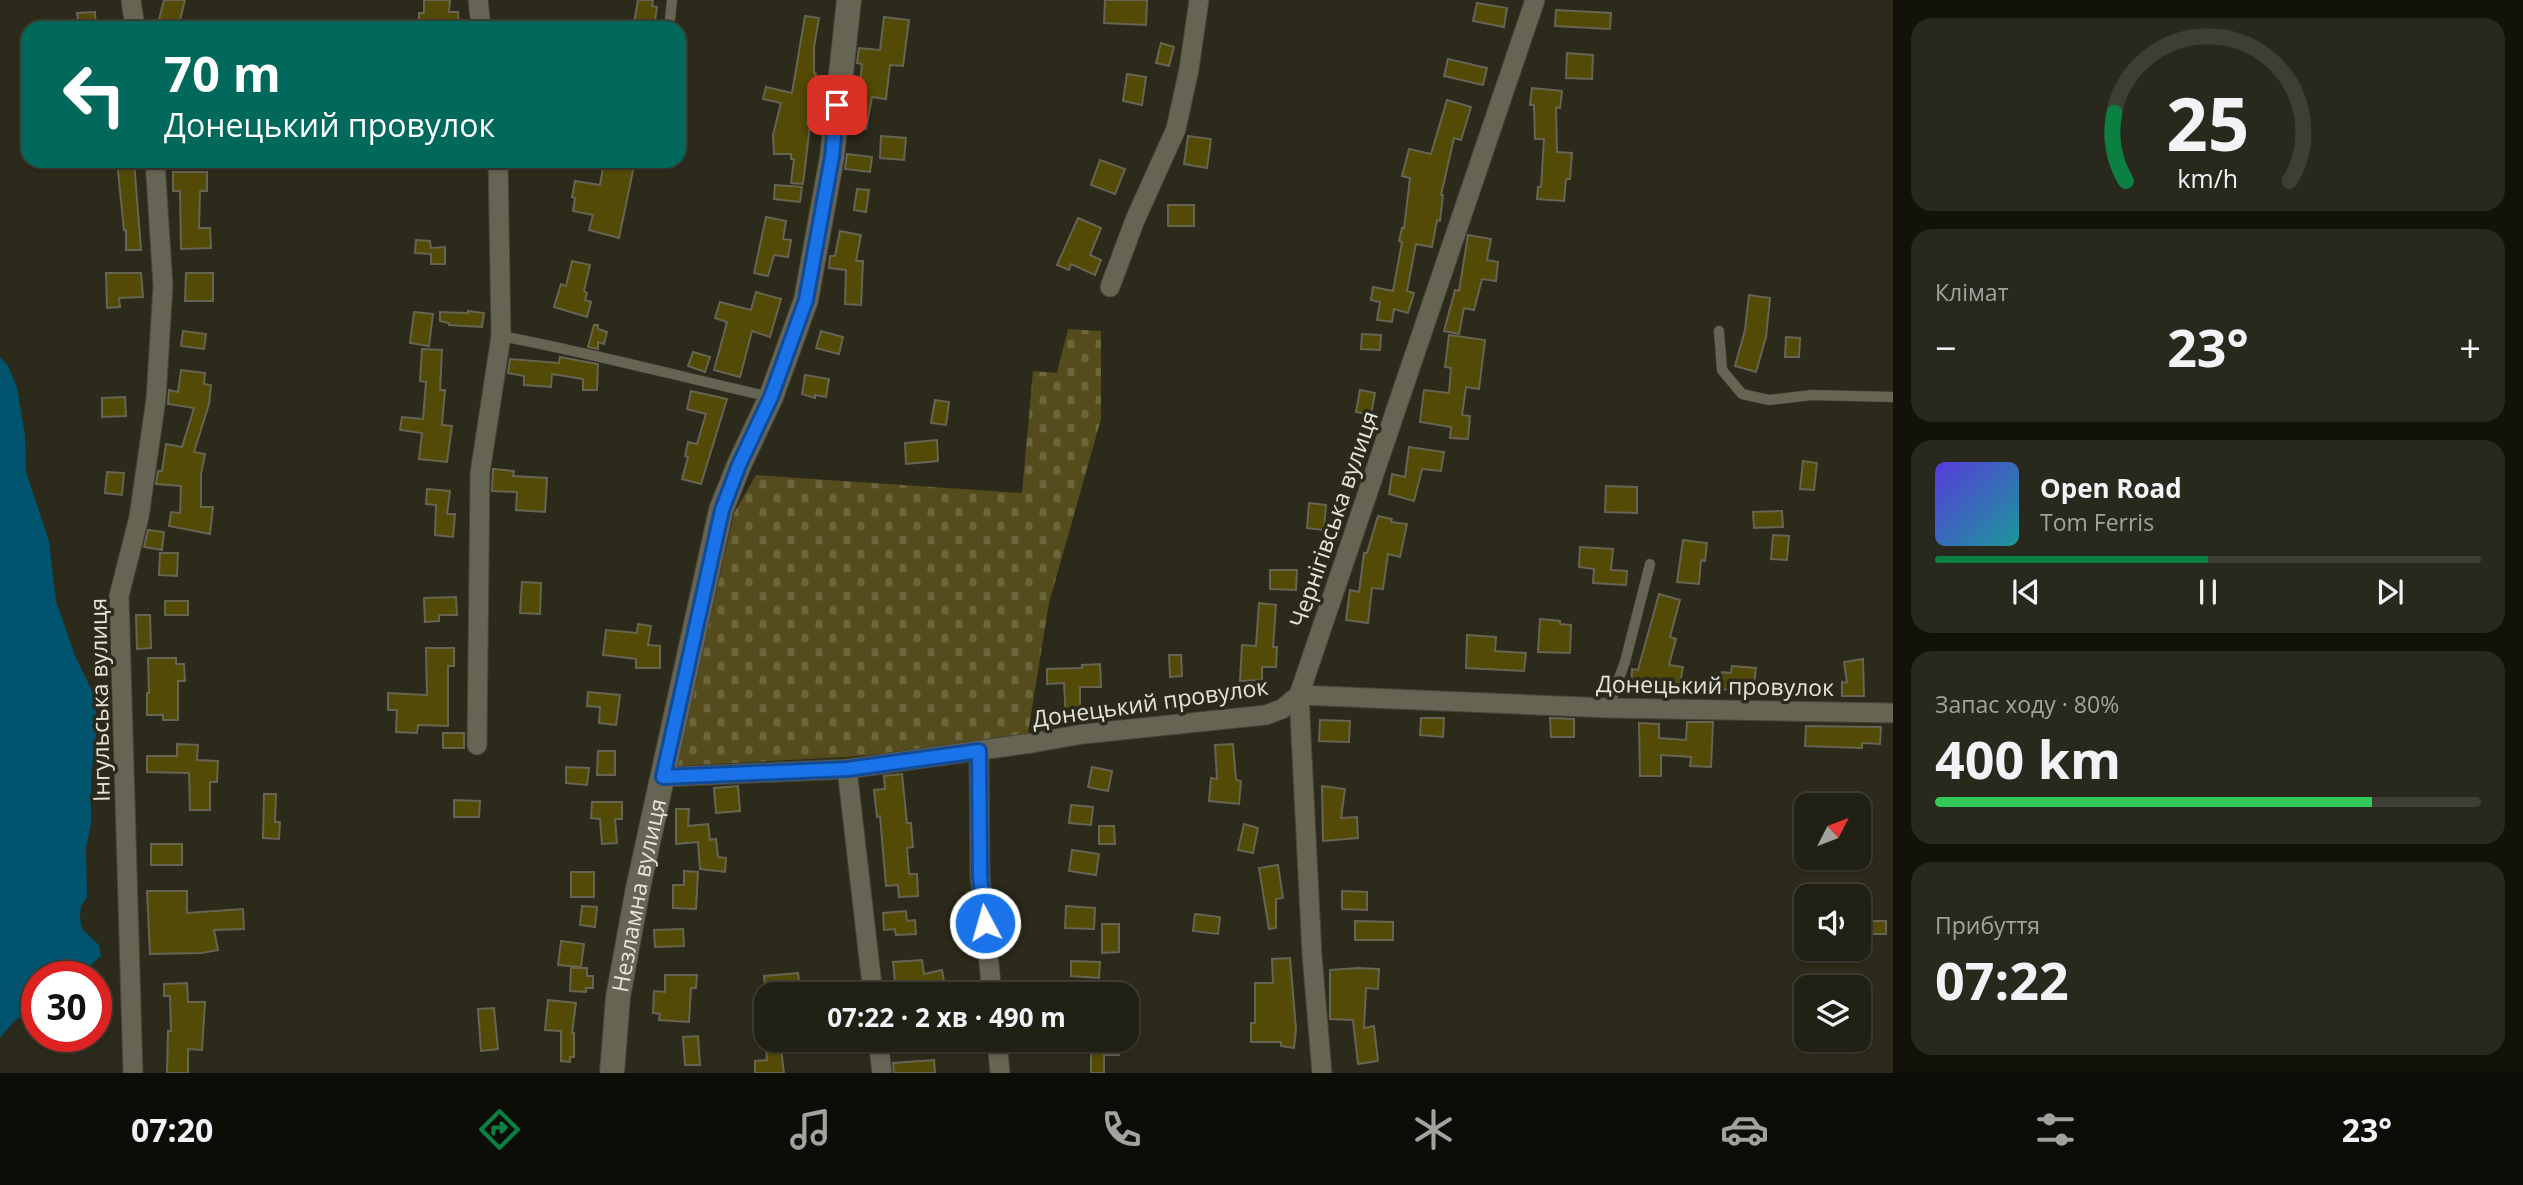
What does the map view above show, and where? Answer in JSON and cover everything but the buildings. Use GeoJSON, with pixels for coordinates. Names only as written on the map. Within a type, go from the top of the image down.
{"type":"FeatureCollection","features":[{"type":"Feature","properties":{"kind":"street"},"geometry":{"type":"LineString","coordinates":[[131,0],[134,21]]}},
{"type":"Feature","properties":{"kind":"street"},"geometry":{"type":"LineString","coordinates":[[478,0],[480,21]]}},
{"type":"Feature","properties":{"kind":"street","name":"Незламна вулиця"},"geometry":{"type":"LineString","coordinates":[[612,1073],[618,997],[638,888],[722,510],[739,465],[771,397],[806,300],[832,157],[849,0]]}},
{"type":"Feature","properties":{"kind":"street"},"geometry":{"type":"LineString","coordinates":[[1110,287],[1135,220],[1176,128],[1189,69],[1199,0]]}},
{"type":"Feature","properties":{"kind":"street","name":"Чернігівська вулиця"},"geometry":{"type":"LineString","coordinates":[[1322,1073],[1312,955],[1299,695],[1535,0]]}},
{"type":"Feature","properties":{"kind":"street","name":"Інгульська вулиця"},"geometry":{"type":"LineString","coordinates":[[133,1073],[119,596],[139,517],[156,399],[163,286],[155,168]]}},
{"type":"Feature","properties":{"kind":"street"},"geometry":{"type":"LineString","coordinates":[[477,745],[480,473],[501,337],[498,168]]}},
{"type":"Feature","properties":{"kind":"street","name":"Донецький провулок"},"geometry":{"type":"LineString","coordinates":[[663,777],[847,769],[1083,734],[1266,715],[1282,709],[1299,695],[1608,708],[1893,713]]}},
{"type":"Feature","properties":{"kind":"street"},"geometry":{"type":"LineString","coordinates":[[979,751],[980,876],[991,982]]}},
{"type":"Feature","properties":{"kind":"street"},"geometry":{"type":"LineString","coordinates":[[847,769],[872,982]]}},
{"type":"Feature","properties":{"kind":"street"},"geometry":{"type":"LineString","coordinates":[[879,1052],[882,1073]]}},
{"type":"Feature","properties":{"kind":"street"},"geometry":{"type":"LineString","coordinates":[[998,1052],[1000,1073]]}},
{"type":"Feature","properties":{"kind":"lane"},"geometry":{"type":"LineString","coordinates":[[670,21],[672,0]]}},
{"type":"Feature","properties":{"kind":"lane"},"geometry":{"type":"LineString","coordinates":[[1719,331],[1723,370],[1742,394],[1769,400],[1812,395],[1893,397]]}},
{"type":"Feature","properties":{"kind":"lane"},"geometry":{"type":"LineString","coordinates":[[501,337],[578,351],[643,369],[771,397]]}},
{"type":"Feature","properties":{"kind":"lane"},"geometry":{"type":"LineString","coordinates":[[1608,708],[1625,662],[1650,564]]}},
{"type":"Feature","properties":{"kind":"green space"},"geometry":{"type":"Polygon","coordinates":[[[1068,329],[1101,331],[1101,419],[1049,603],[1027,739],[846,757],[677,766],[734,513],[756,475],[1022,493],[1033,371],[1057,373],[1068,329]]]}},
{"type":"Feature","properties":{"kind":"water"},"geometry":{"type":"Polygon","coordinates":[[[0,357],[8,366],[17,387],[25,436],[26,472],[49,541],[56,601],[75,656],[96,699],[91,824],[86,848],[87,897],[81,906],[80,918],[82,929],[99,945],[101,956],[96,961],[21,961],[21,1017],[15,1020],[0,1038],[0,357]]]}},
{"type":"Feature","properties":{"kind":"route"},"geometry":{"type":"LineString","coordinates":[[837,105],[832,157],[806,300],[771,397],[739,465],[722,510],[663,777],[847,769],[979,751],[980,876],[985,923]]}}]}
